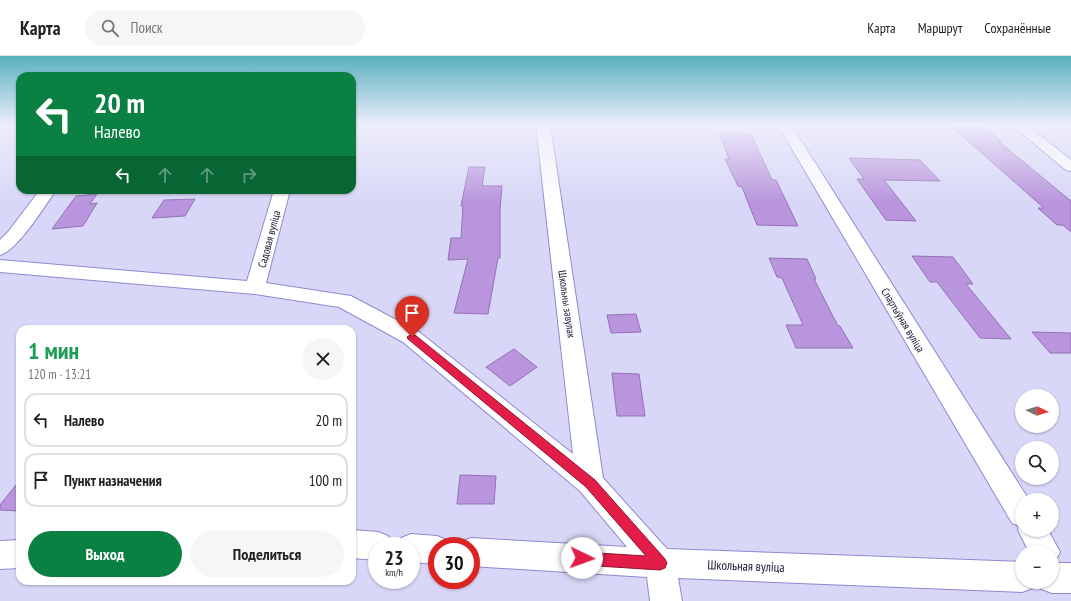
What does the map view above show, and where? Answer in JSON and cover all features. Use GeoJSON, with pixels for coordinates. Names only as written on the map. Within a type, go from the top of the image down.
{"type":"FeatureCollection","features":[{"type":"Feature","properties":{"kind":"street","name":"Школьны завулак"},"geometry":{"type":"LineString","coordinates":[[546,150],[590,483]]}},
{"type":"Feature","properties":{"kind":"street","name":"Спартыўная вуліца"},"geometry":{"type":"LineString","coordinates":[[800,150],[1015,503]]}},
{"type":"Feature","properties":{"kind":"street"},"geometry":{"type":"LineString","coordinates":[[1050,150],[1071,167]]}},
{"type":"Feature","properties":{"kind":"street"},"geometry":{"type":"LineString","coordinates":[[0,250],[14,236],[45,194]]}},
{"type":"Feature","properties":{"kind":"street","name":"Садовая вуліца"},"geometry":{"type":"LineString","coordinates":[[255,288],[281,194]]}},
{"type":"Feature","properties":{"kind":"street"},"geometry":{"type":"LineString","coordinates":[[0,266],[255,288],[344,301],[412,337],[590,483],[660,563],[666,601]]}},
{"type":"Feature","properties":{"kind":"street"},"geometry":{"type":"LineString","coordinates":[[356,544],[368,545]]}},
{"type":"Feature","properties":{"kind":"street","name":"Школьная вуліца"},"geometry":{"type":"LineString","coordinates":[[480,553],[660,563],[1015,577]]}},
{"type":"Feature","properties":{"kind":"street"},"geometry":{"type":"LineString","coordinates":[[0,555],[16,554]]}},
{"type":"Feature","properties":{"kind":"building"},"geometry":{"type":"Polygon","coordinates":[[[726,150],[759,150],[772,180],[776,180],[798,226],[757,225],[742,187],[738,186],[725,159],[729,159],[726,150]]]}},
{"type":"Feature","properties":{"kind":"building"},"geometry":{"type":"Polygon","coordinates":[[[979,150],[1009,150],[1071,201],[1071,232],[1063,225],[1057,225],[1038,208],[1044,208],[979,150]]]}},
{"type":"Feature","properties":{"kind":"building"},"geometry":{"type":"Polygon","coordinates":[[[849,158],[920,160],[940,181],[884,180],[916,221],[886,220],[857,179],[864,179],[849,158]]]}},
{"type":"Feature","properties":{"kind":"building"},"geometry":{"type":"Polygon","coordinates":[[[469,167],[485,167],[482,186],[502,186],[500,210],[500,258],[498,258],[488,314],[454,313],[468,259],[448,260],[451,238],[461,238],[463,206],[461,206],[469,167]]]}},
{"type":"Feature","properties":{"kind":"building"},"geometry":{"type":"Polygon","coordinates":[[[97,194],[90,204],[97,203],[83,226],[52,229],[76,196],[97,194]]]}},
{"type":"Feature","properties":{"kind":"building"},"geometry":{"type":"Polygon","coordinates":[[[195,199],[185,216],[152,218],[164,200],[195,199]]]}},
{"type":"Feature","properties":{"kind":"building"},"geometry":{"type":"Polygon","coordinates":[[[912,256],[953,257],[973,284],[966,284],[1011,339],[980,338],[937,282],[930,282],[912,256]]]}},
{"type":"Feature","properties":{"kind":"building"},"geometry":{"type":"Polygon","coordinates":[[[769,258],[807,259],[816,279],[814,279],[838,326],[840,326],[853,348],[796,348],[786,325],[803,325],[782,278],[777,277],[769,258]]]}},
{"type":"Feature","properties":{"kind":"building"},"geometry":{"type":"Polygon","coordinates":[[[636,314],[641,332],[611,333],[607,315],[636,314]]]}},
{"type":"Feature","properties":{"kind":"building"},"geometry":{"type":"Polygon","coordinates":[[[1032,332],[1071,333],[1071,353],[1050,353],[1032,332]]]}},
{"type":"Feature","properties":{"kind":"building"},"geometry":{"type":"Polygon","coordinates":[[[514,349],[537,367],[510,386],[486,367],[514,349]]]}},
{"type":"Feature","properties":{"kind":"building"},"geometry":{"type":"Polygon","coordinates":[[[612,373],[639,374],[645,416],[617,416],[612,373]]]}},
{"type":"Feature","properties":{"kind":"building"},"geometry":{"type":"Polygon","coordinates":[[[460,475],[496,476],[494,504],[457,504],[460,475]]]}},
{"type":"Feature","properties":{"kind":"building"},"geometry":{"type":"Polygon","coordinates":[[[16,485],[16,511],[0,510],[0,505],[16,485]]]}},
{"type":"Feature","properties":{"kind":"route"},"geometry":{"type":"LineString","coordinates":[[412,337],[590,483],[660,563],[582,558]]}}]}
